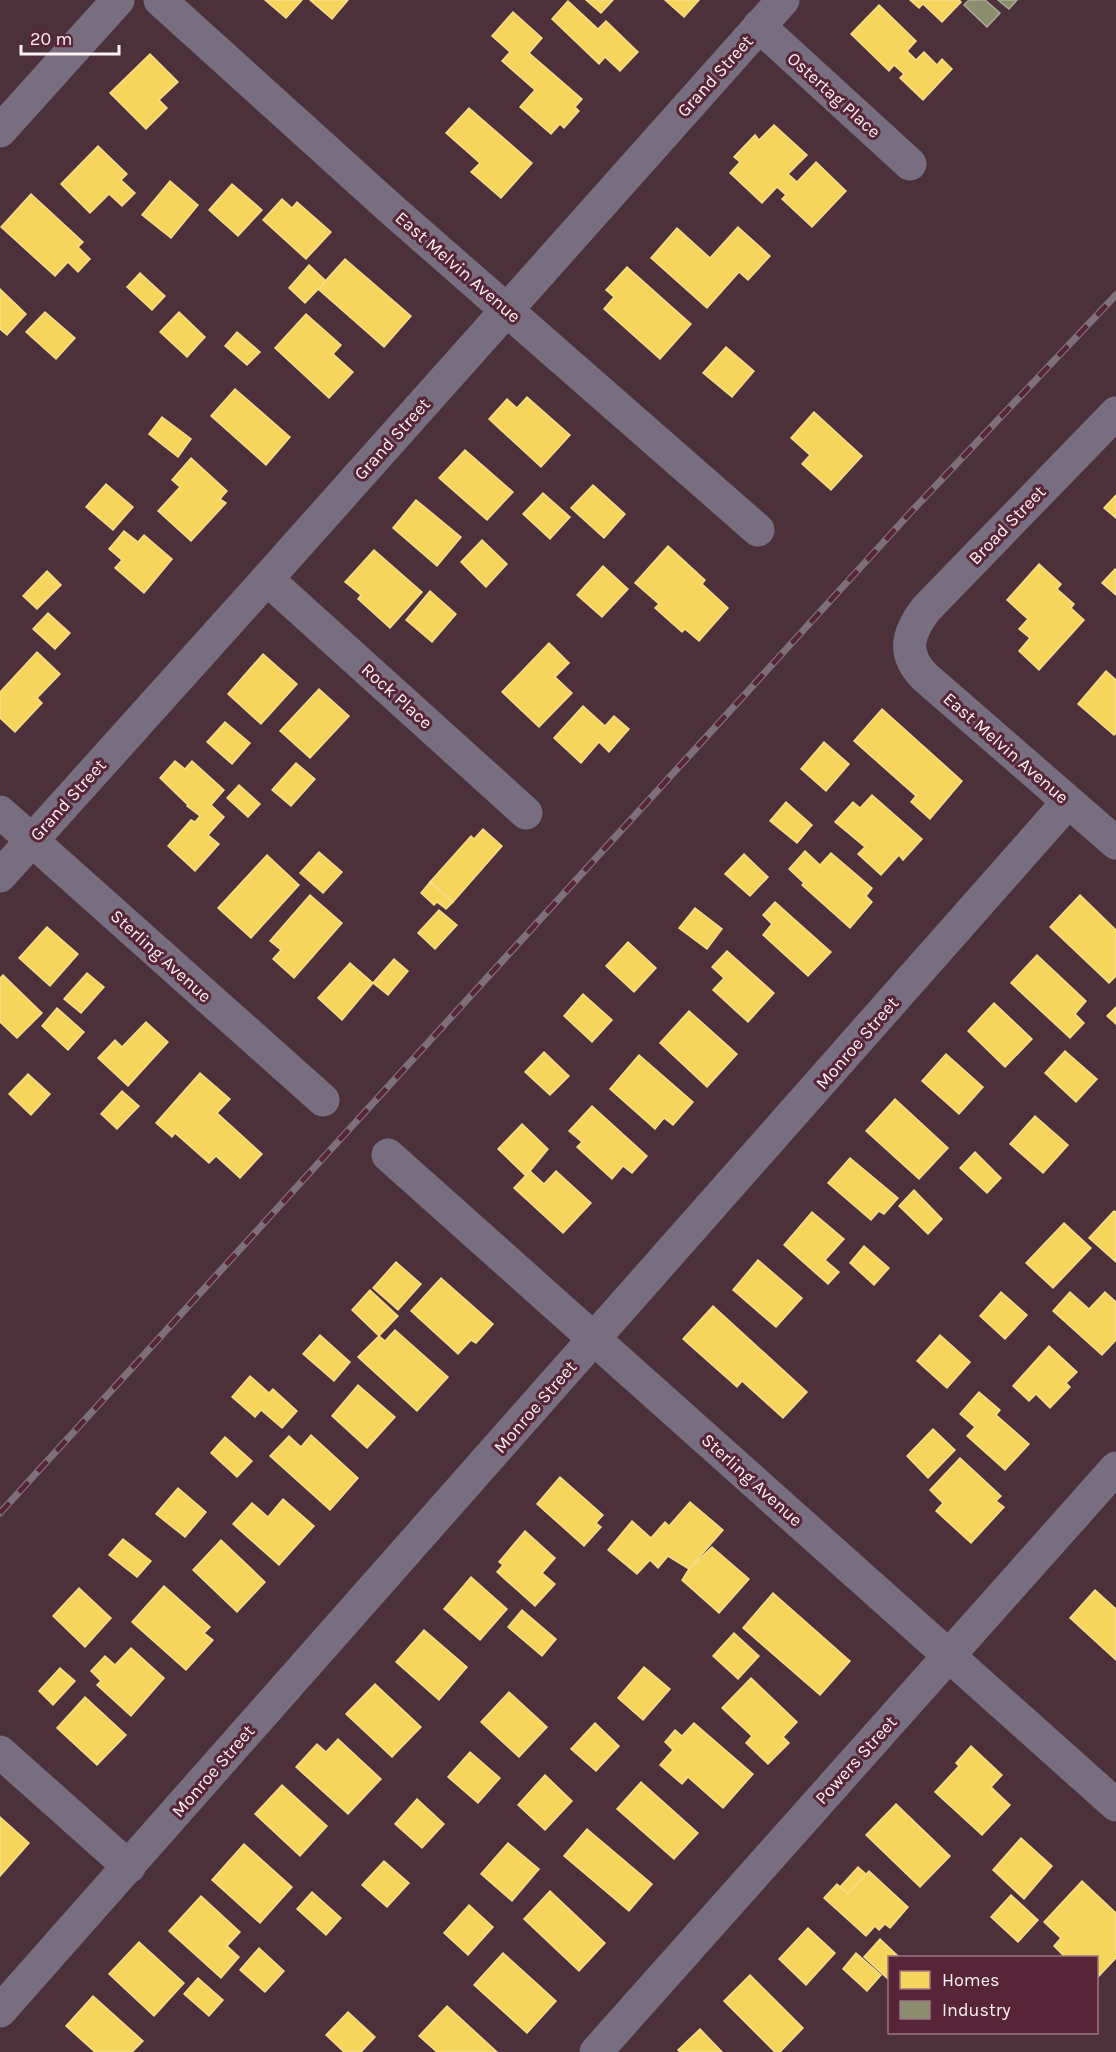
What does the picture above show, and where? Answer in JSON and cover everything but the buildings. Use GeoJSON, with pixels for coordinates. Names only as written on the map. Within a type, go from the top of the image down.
{"type":"FeatureCollection","features":[{"type":"Feature","properties":{"kind":"street"},"geometry":{"type":"LineString","coordinates":[[0,131],[118,0]]}},
{"type":"Feature","properties":{"kind":"street","name":"East Melvin Avenue"},"geometry":{"type":"LineString","coordinates":[[160,0],[390,208],[759,530]]}},
{"type":"Feature","properties":{"kind":"street","name":"Grand Street"},"geometry":{"type":"LineString","coordinates":[[0,876],[783,0]]}},
{"type":"Feature","properties":{"kind":"street","name":"Ostertag Place"},"geometry":{"type":"LineString","coordinates":[[759,26],[910,164]]}},
{"type":"Feature","properties":{"kind":"street","name":"Broad Street"},"geometry":{"type":"LineString","coordinates":[[909,644],[910,634],[926,609],[1116,413]]}},
{"type":"Feature","properties":{"kind":"street","name":"Rock Place"},"geometry":{"type":"LineString","coordinates":[[267,579],[526,813]]}},
{"type":"Feature","properties":{"kind":"street","name":"East Melvin Avenue"},"geometry":{"type":"LineString","coordinates":[[909,644],[914,662],[925,677],[1116,843]]}},
{"type":"Feature","properties":{"kind":"street","name":"Monroe Street"},"geometry":{"type":"LineString","coordinates":[[0,2011],[1068,802]]}},
{"type":"Feature","properties":{"kind":"street","name":"Sterling Avenue"},"geometry":{"type":"LineString","coordinates":[[0,812],[322,1100]]}},
{"type":"Feature","properties":{"kind":"street","name":"Sterling Avenue"},"geometry":{"type":"LineString","coordinates":[[388,1155],[1116,1805]]}},
{"type":"Feature","properties":{"kind":"street","name":"Powers Street"},"geometry":{"type":"LineString","coordinates":[[596,2052],[1116,1468]]}},
{"type":"Feature","properties":{"kind":"street"},"geometry":{"type":"LineString","coordinates":[[0,1752],[129,1867]]}},
{"type":"Feature","properties":{"kind":"railway"},"geometry":{"type":"LineString","coordinates":[[0,1513],[910,513],[1116,295]]}}]}
